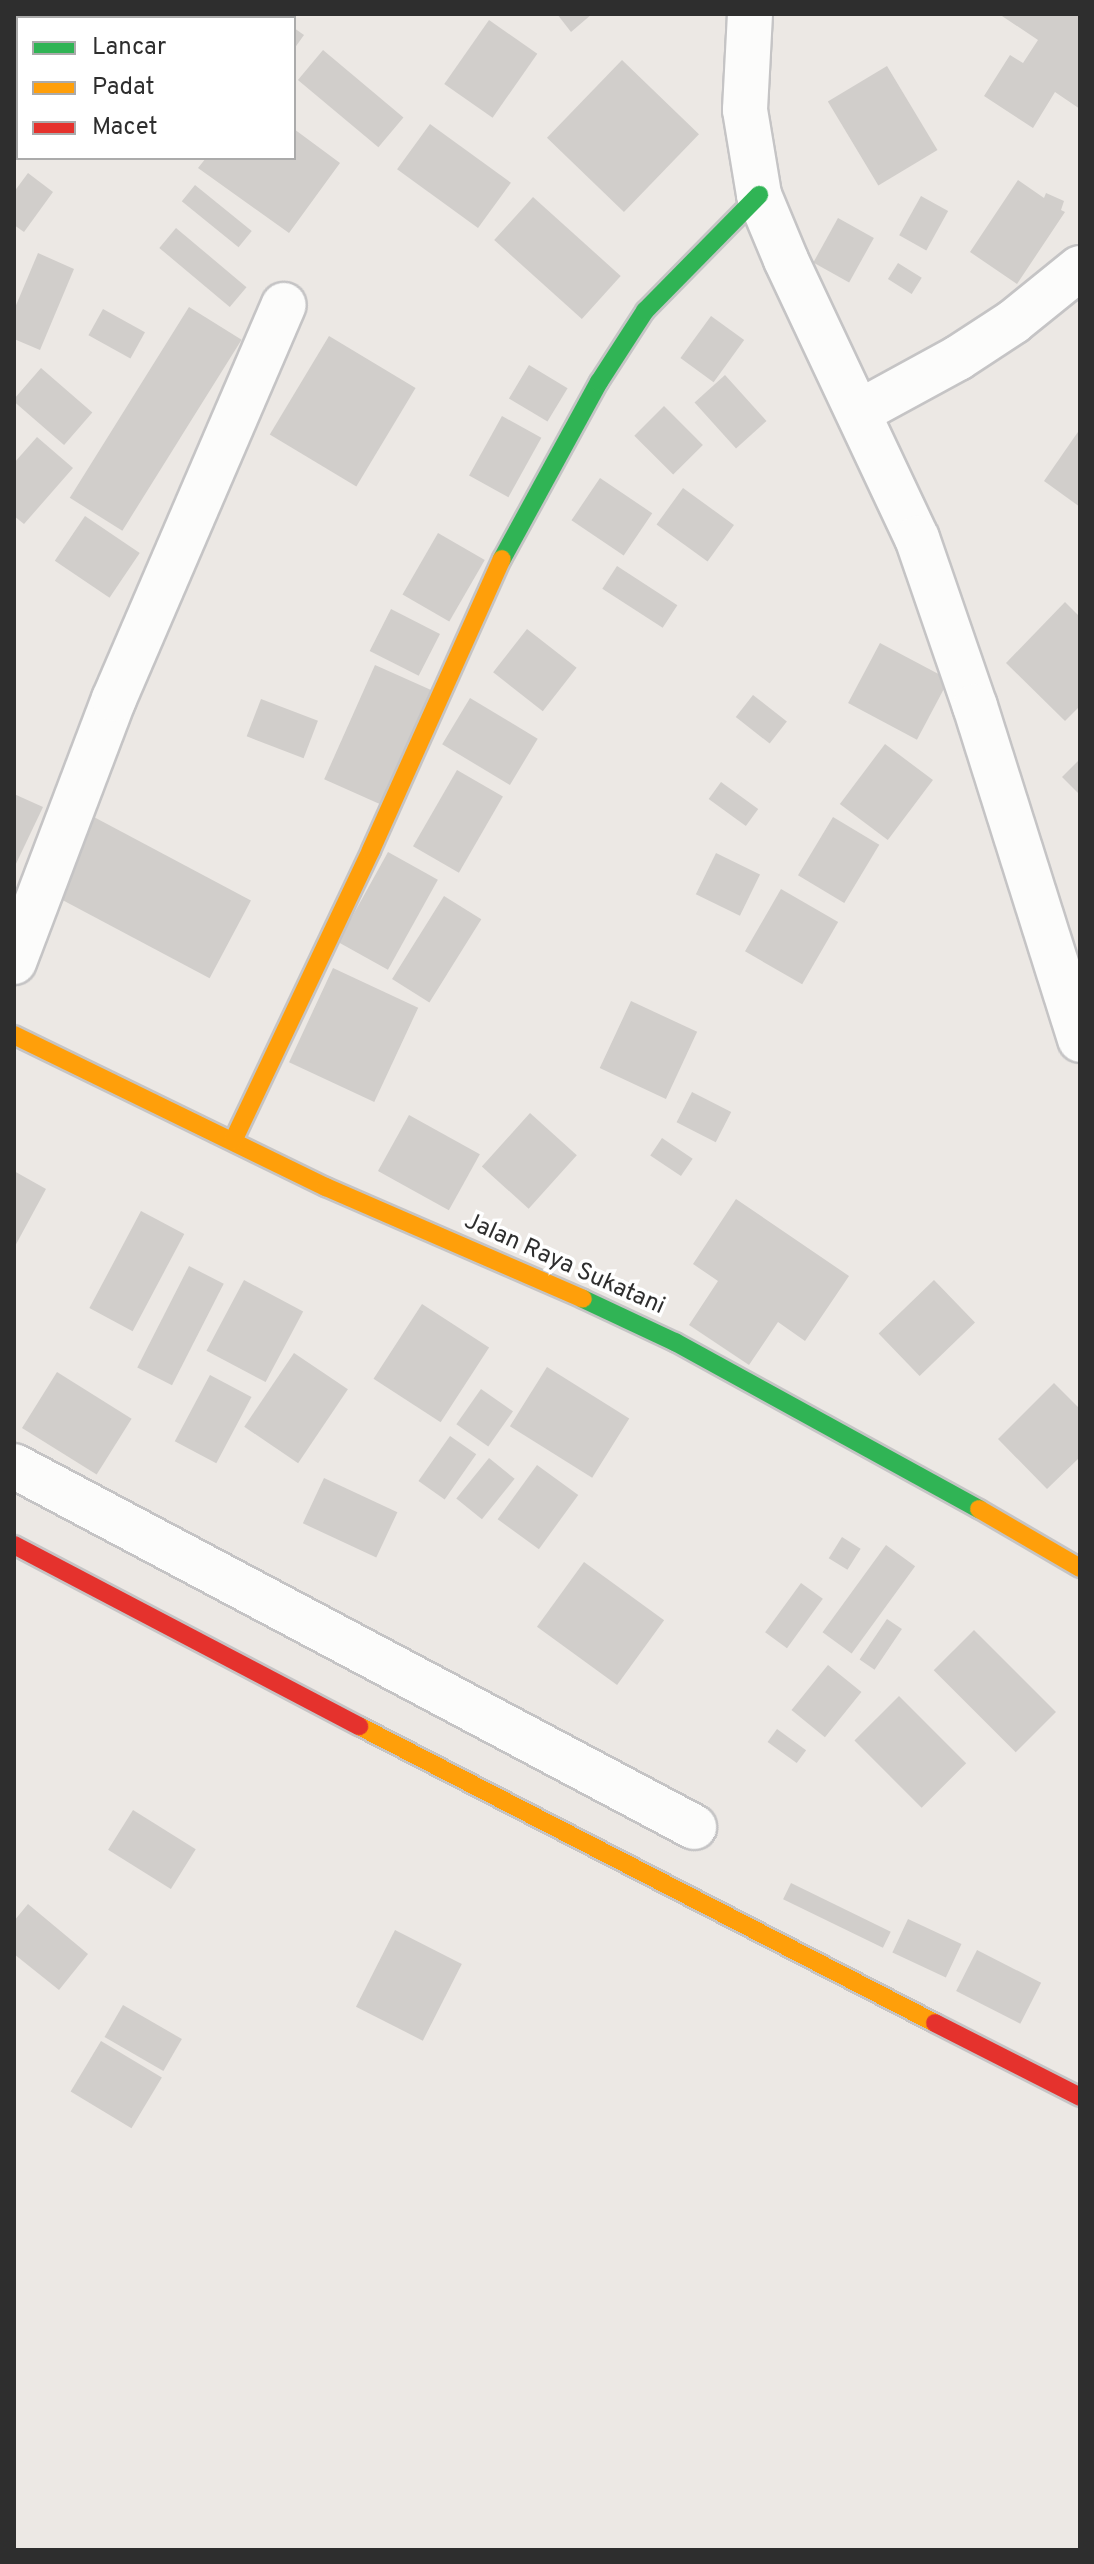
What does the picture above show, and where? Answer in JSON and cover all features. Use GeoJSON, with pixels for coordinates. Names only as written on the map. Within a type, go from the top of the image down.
{"type":"FeatureCollection","features":[{"type":"Feature","properties":{"kind":"street"},"geometry":{"type":"LineString","coordinates":[[750,14],[745,110],[759,195],[786,260],[922,552],[975,706],[1080,1040]]}},
{"type":"Feature","properties":{"kind":"street"},"geometry":{"type":"LineString","coordinates":[[233,1141],[526,514],[599,382],[645,311],[759,195]]}},
{"type":"Feature","properties":{"kind":"street"},"geometry":{"type":"LineString","coordinates":[[859,412],[969,351],[1013,322],[1080,268]]}},
{"type":"Feature","properties":{"kind":"street"},"geometry":{"type":"LineString","coordinates":[[14,962],[114,699],[284,305]]}},
{"type":"Feature","properties":{"kind":"street","name":"Jalan Raya Sukatani"},"geometry":{"type":"LineString","coordinates":[[14,1035],[326,1187],[514,1267],[675,1342],[876,1450],[1080,1568]]}},
{"type":"Feature","properties":{"kind":"street"},"geometry":{"type":"LineString","coordinates":[[14,1466],[694,1827]]}},
{"type":"Feature","properties":{"kind":"street"},"geometry":{"type":"LineString","coordinates":[[14,1545],[566,1835],[1080,2097]]}},
{"type":"Feature","properties":{"kind":"building"},"geometry":{"type":"Polygon","coordinates":[[[127,14],[172,14],[172,16],[127,14]]]}},
{"type":"Feature","properties":{"kind":"building"},"geometry":{"type":"Polygon","coordinates":[[[557,14],[592,14],[571,32],[557,14]]]}},
{"type":"Feature","properties":{"kind":"building"},"geometry":{"type":"Polygon","coordinates":[[[999,14],[1080,14],[1080,109],[1055,92],[1033,128],[984,96],[1010,55],[1023,63],[1038,40],[999,14]]]}},
{"type":"Feature","properties":{"kind":"building"},"geometry":{"type":"Polygon","coordinates":[[[489,20],[537,54],[493,118],[444,84],[489,20]]]}},
{"type":"Feature","properties":{"kind":"building"},"geometry":{"type":"Polygon","coordinates":[[[296,29],[304,35],[296,46],[296,29]]]}},
{"type":"Feature","properties":{"kind":"building"},"geometry":{"type":"Polygon","coordinates":[[[323,50],[403,117],[378,147],[298,80],[323,50]]]}},
{"type":"Feature","properties":{"kind":"building"},"geometry":{"type":"Polygon","coordinates":[[[622,60],[699,134],[624,212],[547,138],[622,60]]]}},
{"type":"Feature","properties":{"kind":"building"},"geometry":{"type":"Polygon","coordinates":[[[887,66],[937,150],[878,186],[828,102],[887,66]]]}},
{"type":"Feature","properties":{"kind":"building"},"geometry":{"type":"Polygon","coordinates":[[[430,124],[511,183],[478,228],[397,169],[430,124]]]}},
{"type":"Feature","properties":{"kind":"building"},"geometry":{"type":"Polygon","coordinates":[[[296,130],[340,163],[289,233],[198,168],[204,160],[296,160],[296,130]]]}},
{"type":"Feature","properties":{"kind":"building"},"geometry":{"type":"Polygon","coordinates":[[[28,173],[53,192],[24,232],[14,225],[14,192],[28,173]]]}},
{"type":"Feature","properties":{"kind":"building"},"geometry":{"type":"Polygon","coordinates":[[[1018,180],[1044,198],[1046,193],[1064,201],[1061,210],[1065,212],[1017,284],[970,252],[1018,180]]]}},
{"type":"Feature","properties":{"kind":"building"},"geometry":{"type":"Polygon","coordinates":[[[195,185],[252,231],[239,247],[182,201],[195,185]]]}},
{"type":"Feature","properties":{"kind":"building"},"geometry":{"type":"Polygon","coordinates":[[[921,196],[948,211],[926,250],[899,235],[921,196]]]}},
{"type":"Feature","properties":{"kind":"building"},"geometry":{"type":"Polygon","coordinates":[[[533,197],[621,276],[582,319],[494,240],[533,197]]]}},
{"type":"Feature","properties":{"kind":"building"},"geometry":{"type":"Polygon","coordinates":[[[838,218],[874,238],[849,282],[813,263],[838,218]]]}},
{"type":"Feature","properties":{"kind":"building"},"geometry":{"type":"Polygon","coordinates":[[[176,228],[246,287],[230,307],[159,248],[176,228]]]}},
{"type":"Feature","properties":{"kind":"building"},"geometry":{"type":"Polygon","coordinates":[[[38,253],[74,269],[40,350],[14,339],[14,310],[38,253]]]}},
{"type":"Feature","properties":{"kind":"building"},"geometry":{"type":"Polygon","coordinates":[[[898,263],[922,278],[912,294],[888,279],[898,263]]]}},
{"type":"Feature","properties":{"kind":"building"},"geometry":{"type":"Polygon","coordinates":[[[189,307],[242,340],[122,531],[70,498],[189,307]]]}},
{"type":"Feature","properties":{"kind":"building"},"geometry":{"type":"Polygon","coordinates":[[[103,309],[145,332],[130,359],[88,335],[103,309]]]}},
{"type":"Feature","properties":{"kind":"building"},"geometry":{"type":"Polygon","coordinates":[[[711,316],[744,340],[714,382],[680,358],[711,316]]]}},
{"type":"Feature","properties":{"kind":"building"},"geometry":{"type":"Polygon","coordinates":[[[329,336],[416,388],[356,487],[270,435],[329,336]]]}},
{"type":"Feature","properties":{"kind":"building"},"geometry":{"type":"Polygon","coordinates":[[[529,365],[568,388],[547,422],[509,398],[529,365]]]}},
{"type":"Feature","properties":{"kind":"building"},"geometry":{"type":"Polygon","coordinates":[[[41,368],[92,413],[64,445],[14,402],[41,368]]]}},
{"type":"Feature","properties":{"kind":"building"},"geometry":{"type":"Polygon","coordinates":[[[725,375],[766,421],[736,449],[695,402],[725,375]]]}},
{"type":"Feature","properties":{"kind":"building"},"geometry":{"type":"Polygon","coordinates":[[[664,406],[703,445],[673,475],[634,436],[664,406]]]}},
{"type":"Feature","properties":{"kind":"building"},"geometry":{"type":"Polygon","coordinates":[[[502,416],[541,438],[508,497],[469,475],[502,416]]]}},
{"type":"Feature","properties":{"kind":"building"},"geometry":{"type":"Polygon","coordinates":[[[1080,429],[1080,507],[1044,481],[1080,429]]]}},
{"type":"Feature","properties":{"kind":"building"},"geometry":{"type":"Polygon","coordinates":[[[37,437],[73,468],[24,524],[14,516],[14,463],[37,437]]]}},
{"type":"Feature","properties":{"kind":"building"},"geometry":{"type":"Polygon","coordinates":[[[600,478],[652,513],[624,556],[571,520],[600,478]]]}},
{"type":"Feature","properties":{"kind":"building"},"geometry":{"type":"Polygon","coordinates":[[[683,488],[734,525],[708,561],[657,524],[683,488]]]}},
{"type":"Feature","properties":{"kind":"building"},"geometry":{"type":"Polygon","coordinates":[[[85,516],[140,553],[110,598],[55,561],[85,516]]]}},
{"type":"Feature","properties":{"kind":"building"},"geometry":{"type":"Polygon","coordinates":[[[438,533],[485,560],[449,621],[402,594],[438,533]]]}},
{"type":"Feature","properties":{"kind":"building"},"geometry":{"type":"Polygon","coordinates":[[[617,566],[677,605],[663,628],[602,589],[617,566]]]}},
{"type":"Feature","properties":{"kind":"building"},"geometry":{"type":"Polygon","coordinates":[[[1065,602],[1080,617],[1080,706],[1065,721],[1006,663],[1065,602]]]}},
{"type":"Feature","properties":{"kind":"building"},"geometry":{"type":"Polygon","coordinates":[[[391,609],[440,634],[419,676],[370,651],[391,609]]]}},
{"type":"Feature","properties":{"kind":"building"},"geometry":{"type":"Polygon","coordinates":[[[527,629],[577,668],[543,711],[493,672],[527,629]]]}},
{"type":"Feature","properties":{"kind":"building"},"geometry":{"type":"Polygon","coordinates":[[[880,643],[949,680],[917,740],[848,703],[880,643]]]}},
{"type":"Feature","properties":{"kind":"building"},"geometry":{"type":"Polygon","coordinates":[[[375,665],[432,690],[381,804],[324,779],[375,665]]]}},
{"type":"Feature","properties":{"kind":"building"},"geometry":{"type":"Polygon","coordinates":[[[753,695],[787,721],[770,744],[736,717],[753,695]]]}},
{"type":"Feature","properties":{"kind":"building"},"geometry":{"type":"Polygon","coordinates":[[[470,698],[538,739],[510,785],[442,744],[470,698]]]}},
{"type":"Feature","properties":{"kind":"building"},"geometry":{"type":"Polygon","coordinates":[[[261,699],[318,721],[304,758],[247,736],[261,699]]]}},
{"type":"Feature","properties":{"kind":"building"},"geometry":{"type":"Polygon","coordinates":[[[885,744],[933,780],[888,840],[840,804],[885,744]]]}},
{"type":"Feature","properties":{"kind":"building"},"geometry":{"type":"Polygon","coordinates":[[[1080,759],[1080,795],[1062,777],[1080,759]]]}},
{"type":"Feature","properties":{"kind":"building"},"geometry":{"type":"Polygon","coordinates":[[[457,770],[503,796],[459,873],[413,846],[457,770]]]}},
{"type":"Feature","properties":{"kind":"building"},"geometry":{"type":"Polygon","coordinates":[[[721,782],[758,809],[746,826],[709,799],[721,782]]]}},
{"type":"Feature","properties":{"kind":"building"},"geometry":{"type":"Polygon","coordinates":[[[14,794],[43,807],[14,868],[14,794]]]}},
{"type":"Feature","properties":{"kind":"building"},"geometry":{"type":"Polygon","coordinates":[[[92,816],[251,901],[210,978],[51,894],[92,816]]]}},
{"type":"Feature","properties":{"kind":"building"},"geometry":{"type":"Polygon","coordinates":[[[833,817],[879,845],[844,903],[798,875],[833,817]]]}},
{"type":"Feature","properties":{"kind":"building"},"geometry":{"type":"Polygon","coordinates":[[[388,852],[438,880],[388,970],[338,942],[388,852]]]}},
{"type":"Feature","properties":{"kind":"building"},"geometry":{"type":"Polygon","coordinates":[[[716,853],[760,874],[740,916],[696,894],[716,853]]]}},
{"type":"Feature","properties":{"kind":"building"},"geometry":{"type":"Polygon","coordinates":[[[781,889],[838,922],[802,984],[745,951],[781,889]]]}},
{"type":"Feature","properties":{"kind":"building"},"geometry":{"type":"Polygon","coordinates":[[[444,896],[481,919],[429,1002],[392,979],[444,896]]]}},
{"type":"Feature","properties":{"kind":"building"},"geometry":{"type":"Polygon","coordinates":[[[333,968],[418,1008],[374,1102],[289,1062],[333,968]]]}},
{"type":"Feature","properties":{"kind":"building"},"geometry":{"type":"Polygon","coordinates":[[[631,1001],[697,1032],[666,1099],[600,1068],[631,1001]]]}},
{"type":"Feature","properties":{"kind":"building"},"geometry":{"type":"Polygon","coordinates":[[[692,1092],[731,1112],[716,1142],[677,1122],[692,1092]]]}},
{"type":"Feature","properties":{"kind":"building"},"geometry":{"type":"Polygon","coordinates":[[[530,1113],[577,1155],[529,1209],[482,1167],[530,1113]]]}},
{"type":"Feature","properties":{"kind":"building"},"geometry":{"type":"Polygon","coordinates":[[[409,1115],[480,1154],[449,1210],[378,1171],[409,1115]]]}},
{"type":"Feature","properties":{"kind":"building"},"geometry":{"type":"Polygon","coordinates":[[[662,1138],[693,1159],[681,1176],[650,1155],[662,1138]]]}},
{"type":"Feature","properties":{"kind":"building"},"geometry":{"type":"Polygon","coordinates":[[[14,1171],[46,1189],[14,1248],[14,1171]]]}},
{"type":"Feature","properties":{"kind":"building"},"geometry":{"type":"Polygon","coordinates":[[[736,1199],[849,1276],[805,1341],[778,1322],[749,1365],[689,1325],[718,1281],[693,1264],[736,1199]]]}},
{"type":"Feature","properties":{"kind":"building"},"geometry":{"type":"Polygon","coordinates":[[[141,1211],[184,1234],[133,1331],[89,1308],[141,1211]]]}},
{"type":"Feature","properties":{"kind":"building"},"geometry":{"type":"Polygon","coordinates":[[[189,1266],[224,1284],[172,1385],[137,1368],[189,1266]]]}},
{"type":"Feature","properties":{"kind":"building"},"geometry":{"type":"Polygon","coordinates":[[[244,1280],[303,1311],[266,1382],[206,1351],[244,1280]]]}},
{"type":"Feature","properties":{"kind":"building"},"geometry":{"type":"Polygon","coordinates":[[[934,1280],[975,1322],[920,1376],[879,1333],[934,1280]]]}},
{"type":"Feature","properties":{"kind":"building"},"geometry":{"type":"Polygon","coordinates":[[[422,1304],[489,1348],[441,1422],[374,1379],[422,1304]]]}},
{"type":"Feature","properties":{"kind":"building"},"geometry":{"type":"Polygon","coordinates":[[[294,1353],[348,1389],[298,1463],[244,1427],[294,1353]]]}},
{"type":"Feature","properties":{"kind":"building"},"geometry":{"type":"Polygon","coordinates":[[[547,1367],[629,1418],[592,1478],[510,1426],[547,1367]]]}},
{"type":"Feature","properties":{"kind":"building"},"geometry":{"type":"Polygon","coordinates":[[[57,1372],[132,1419],[97,1475],[22,1428],[57,1372]]]}},
{"type":"Feature","properties":{"kind":"building"},"geometry":{"type":"Polygon","coordinates":[[[210,1375],[251,1397],[216,1463],[175,1441],[210,1375]]]}},
{"type":"Feature","properties":{"kind":"building"},"geometry":{"type":"Polygon","coordinates":[[[1054,1383],[1080,1409],[1080,1457],[1047,1489],[998,1439],[1054,1383]]]}},
{"type":"Feature","properties":{"kind":"building"},"geometry":{"type":"Polygon","coordinates":[[[481,1389],[513,1411],[488,1447],[456,1424],[481,1389]]]}},
{"type":"Feature","properties":{"kind":"building"},"geometry":{"type":"Polygon","coordinates":[[[450,1436],[476,1454],[445,1499],[418,1481],[450,1436]]]}},
{"type":"Feature","properties":{"kind":"building"},"geometry":{"type":"Polygon","coordinates":[[[489,1458],[515,1479],[482,1519],[456,1498],[489,1458]]]}},
{"type":"Feature","properties":{"kind":"building"},"geometry":{"type":"Polygon","coordinates":[[[537,1465],[578,1495],[539,1549],[498,1519],[537,1465]]]}},
{"type":"Feature","properties":{"kind":"building"},"geometry":{"type":"Polygon","coordinates":[[[324,1478],[397,1512],[376,1558],[303,1523],[324,1478]]]}},
{"type":"Feature","properties":{"kind":"building"},"geometry":{"type":"Polygon","coordinates":[[[842,1537],[861,1549],[847,1570],[829,1558],[842,1537]]]}},
{"type":"Feature","properties":{"kind":"building"},"geometry":{"type":"Polygon","coordinates":[[[886,1545],[915,1566],[852,1654],[823,1632],[886,1545]]]}},
{"type":"Feature","properties":{"kind":"building"},"geometry":{"type":"Polygon","coordinates":[[[584,1562],[664,1620],[617,1685],[537,1627],[584,1562]]]}},
{"type":"Feature","properties":{"kind":"building"},"geometry":{"type":"Polygon","coordinates":[[[801,1583],[823,1599],[787,1648],[765,1632],[801,1583]]]}},
{"type":"Feature","properties":{"kind":"building"},"geometry":{"type":"Polygon","coordinates":[[[887,1619],[902,1629],[875,1670],[860,1660],[887,1619]]]}},
{"type":"Feature","properties":{"kind":"building"},"geometry":{"type":"Polygon","coordinates":[[[974,1630],[1056,1712],[1016,1752],[934,1670],[974,1630]]]}},
{"type":"Feature","properties":{"kind":"building"},"geometry":{"type":"Polygon","coordinates":[[[828,1665],[861,1692],[825,1737],[791,1710],[828,1665]]]}},
{"type":"Feature","properties":{"kind":"building"},"geometry":{"type":"Polygon","coordinates":[[[899,1696],[966,1763],[922,1808],[854,1741],[899,1696]]]}},
{"type":"Feature","properties":{"kind":"building"},"geometry":{"type":"Polygon","coordinates":[[[777,1729],[806,1750],[797,1763],[768,1742],[777,1729]]]}},
{"type":"Feature","properties":{"kind":"building"},"geometry":{"type":"Polygon","coordinates":[[[133,1810],[196,1849],[171,1889],[108,1850],[133,1810]]]}},
{"type":"Feature","properties":{"kind":"building"},"geometry":{"type":"Polygon","coordinates":[[[791,1883],[891,1932],[883,1948],[783,1899],[791,1883]]]}},
{"type":"Feature","properties":{"kind":"building"},"geometry":{"type":"Polygon","coordinates":[[[28,1904],[88,1954],[59,1990],[14,1954],[14,1921],[28,1904]]]}},
{"type":"Feature","properties":{"kind":"building"},"geometry":{"type":"Polygon","coordinates":[[[908,1919],[961,1944],[946,1977],[892,1953],[908,1919]]]}},
{"type":"Feature","properties":{"kind":"building"},"geometry":{"type":"Polygon","coordinates":[[[395,1930],[462,1964],[423,2041],[356,2007],[395,1930]]]}},
{"type":"Feature","properties":{"kind":"building"},"geometry":{"type":"Polygon","coordinates":[[[977,1950],[1041,1983],[1020,2024],[956,1991],[977,1950]]]}},
{"type":"Feature","properties":{"kind":"building"},"geometry":{"type":"Polygon","coordinates":[[[123,2005],[182,2039],[163,2071],[104,2037],[123,2005]]]}},
{"type":"Feature","properties":{"kind":"building"},"geometry":{"type":"Polygon","coordinates":[[[101,2041],[162,2078],[131,2128],[71,2092],[101,2041]]]}},
{"type":"Feature","properties":{"kind":"traffic: fast"},"geometry":{"type":"LineString","coordinates":[[502,559],[599,382],[645,311],[759,195]]}},
{"type":"Feature","properties":{"kind":"traffic: fast"},"geometry":{"type":"LineString","coordinates":[[583,1299],[675,1342],[979,1509]]}},
{"type":"Feature","properties":{"kind":"traffic: slow"},"geometry":{"type":"LineString","coordinates":[[233,1141],[371,850],[502,559]]}},
{"type":"Feature","properties":{"kind":"traffic: slow"},"geometry":{"type":"LineString","coordinates":[[14,1035],[326,1187],[583,1299]]}},
{"type":"Feature","properties":{"kind":"traffic: slow"},"geometry":{"type":"LineString","coordinates":[[979,1509],[1080,1568]]}},
{"type":"Feature","properties":{"kind":"traffic: slow"},"geometry":{"type":"LineString","coordinates":[[359,1726],[935,2023]]}},
{"type":"Feature","properties":{"kind":"traffic: jam"},"geometry":{"type":"LineString","coordinates":[[14,1545],[359,1726]]}},
{"type":"Feature","properties":{"kind":"traffic: jam"},"geometry":{"type":"LineString","coordinates":[[935,2023],[1080,2097]]}}]}
